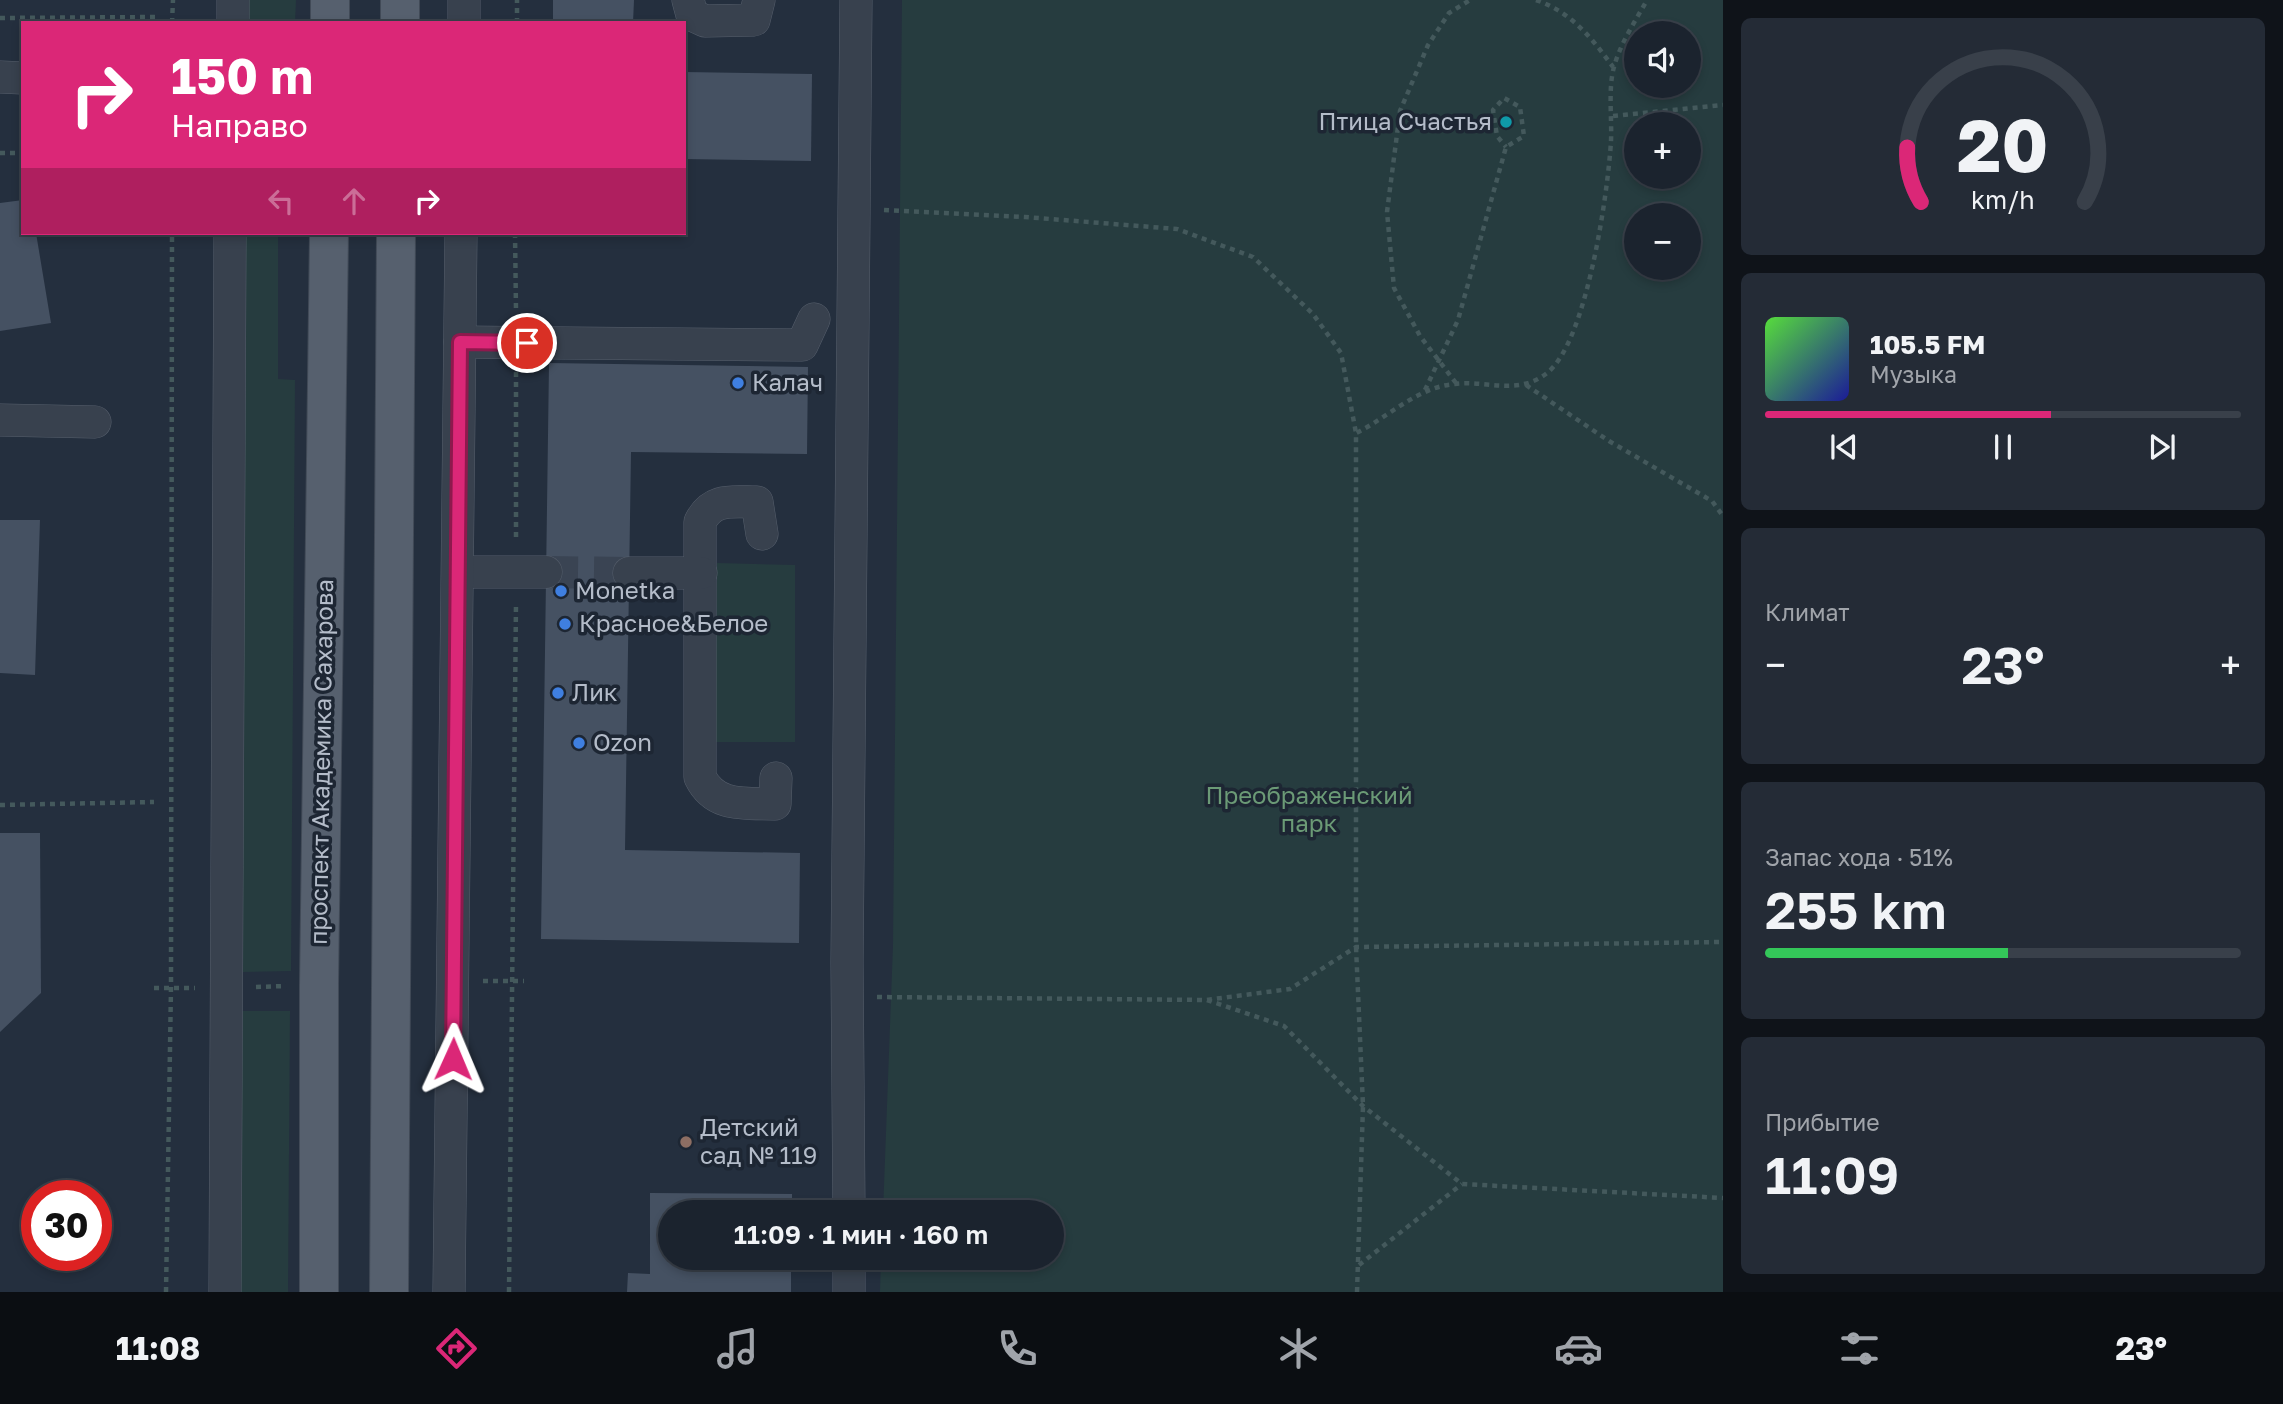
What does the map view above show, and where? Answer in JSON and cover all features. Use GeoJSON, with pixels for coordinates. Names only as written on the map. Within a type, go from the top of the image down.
{"type":"FeatureCollection","features":[{"type":"Feature","properties":{"kind":"main road"},"geometry":{"type":"LineString","coordinates":[[330,0],[330,21]]}},
{"type":"Feature","properties":{"kind":"main road"},"geometry":{"type":"LineString","coordinates":[[400,0],[400,21]]}},
{"type":"Feature","properties":{"kind":"main road","name":"проспект Академика Сахарова"},"geometry":{"type":"LineString","coordinates":[[319,1292],[319,985],[329,235]]}},
{"type":"Feature","properties":{"kind":"main road"},"geometry":{"type":"LineString","coordinates":[[389,1292],[396,235]]}},
{"type":"Feature","properties":{"kind":"street"},"geometry":{"type":"LineString","coordinates":[[233,0],[233,21]]}},
{"type":"Feature","properties":{"kind":"street"},"geometry":{"type":"LineString","coordinates":[[464,0],[464,21]]}},
{"type":"Feature","properties":{"kind":"street"},"geometry":{"type":"LineString","coordinates":[[688,0],[692,15],[705,20],[754,20],[759,0]]}},
{"type":"Feature","properties":{"kind":"street"},"geometry":{"type":"LineString","coordinates":[[849,1200],[848,997],[856,0]]}},
{"type":"Feature","properties":{"kind":"street"},"geometry":{"type":"LineString","coordinates":[[0,77],[21,78]]}},
{"type":"Feature","properties":{"kind":"street"},"geometry":{"type":"LineString","coordinates":[[225,1292],[230,235]]}},
{"type":"Feature","properties":{"kind":"street"},"geometry":{"type":"LineString","coordinates":[[449,1292],[461,235]]}},
{"type":"Feature","properties":{"kind":"street"},"geometry":{"type":"LineString","coordinates":[[460,342],[516,343],[692,355],[803,345],[814,319]]}},
{"type":"Feature","properties":{"kind":"street"},"geometry":{"type":"LineString","coordinates":[[0,420],[95,422]]}},
{"type":"Feature","properties":{"kind":"street"},"geometry":{"type":"LineString","coordinates":[[762,534],[757,502],[720,501],[706,510],[700,522],[700,777],[707,791],[727,803],[775,804],[776,778]]}},
{"type":"Feature","properties":{"kind":"street"},"geometry":{"type":"LineString","coordinates":[[458,572],[531,572]]}},
{"type":"Feature","properties":{"kind":"street"},"geometry":{"type":"LineString","coordinates":[[629,573],[701,573]]}},
{"type":"Feature","properties":{"kind":"street"},"geometry":{"type":"LineString","coordinates":[[849,1270],[849,1292]]}},
{"type":"Feature","properties":{"kind":"path"},"geometry":{"type":"LineString","coordinates":[[172,21],[173,0]]}},
{"type":"Feature","properties":{"kind":"path"},"geometry":{"type":"LineString","coordinates":[[517,0],[517,21]]}},
{"type":"Feature","properties":{"kind":"path"},"geometry":{"type":"LineString","coordinates":[[1456,383],[1420,336],[1394,288],[1387,212],[1400,111],[1428,45],[1449,13],[1470,0]]}},
{"type":"Feature","properties":{"kind":"path"},"geometry":{"type":"LineString","coordinates":[[1536,0],[1555,6],[1587,32],[1614,67]]}},
{"type":"Feature","properties":{"kind":"path"},"geometry":{"type":"LineString","coordinates":[[1356,433],[1425,390],[1456,383],[1498,387],[1526,385],[1549,372],[1572,337],[1595,250],[1609,173],[1614,67],[1647,0]]}},
{"type":"Feature","properties":{"kind":"path"},"geometry":{"type":"LineString","coordinates":[[0,18],[157,17]]}},
{"type":"Feature","properties":{"kind":"path"},"geometry":{"type":"LineString","coordinates":[[1425,390],[1458,320],[1506,146],[1524,136],[1520,107],[1504,98],[1493,110],[1497,136],[1506,146]]}},
{"type":"Feature","properties":{"kind":"path"},"geometry":{"type":"LineString","coordinates":[[1613,116],[1723,105]]}},
{"type":"Feature","properties":{"kind":"path"},"geometry":{"type":"LineString","coordinates":[[0,153],[21,153]]}},
{"type":"Feature","properties":{"kind":"path"},"geometry":{"type":"LineString","coordinates":[[853,209],[1025,216],[1177,229],[1253,257],[1313,314],[1341,353],[1356,433],[1356,947],[1363,1106],[1357,1292]]}},
{"type":"Feature","properties":{"kind":"path"},"geometry":{"type":"LineString","coordinates":[[166,1292],[171,988],[172,235]]}},
{"type":"Feature","properties":{"kind":"path"},"geometry":{"type":"LineString","coordinates":[[509,1292],[531,572],[516,343],[515,235]]}},
{"type":"Feature","properties":{"kind":"path"},"geometry":{"type":"LineString","coordinates":[[1526,385],[1609,441],[1712,501],[1723,516]]}},
{"type":"Feature","properties":{"kind":"path"},"geometry":{"type":"LineString","coordinates":[[0,805],[154,802]]}},
{"type":"Feature","properties":{"kind":"path"},"geometry":{"type":"LineString","coordinates":[[848,997],[1206,1000],[1290,989],[1356,947],[1723,942]]}},
{"type":"Feature","properties":{"kind":"path"},"geometry":{"type":"LineString","coordinates":[[1206,1000],[1284,1026],[1363,1106],[1462,1184],[1723,1198]]}},
{"type":"Feature","properties":{"kind":"path"},"geometry":{"type":"LineString","coordinates":[[1359,1265],[1462,1184]]}},
{"type":"Feature","properties":{"kind":"green space"},"geometry":{"type":"Polygon","coordinates":[[[249,0],[296,0],[295,21],[249,21],[249,0]]]}},
{"type":"Feature","properties":{"kind":"green space","name":"Преображенский парк"},"geometry":{"type":"Polygon","coordinates":[[[902,0],[1723,0],[1723,1292],[880,1292],[881,1270],[1064,1270],[1064,1200],[883,1200],[893,945],[902,0]]]}},
{"type":"Feature","properties":{"kind":"green space"},"geometry":{"type":"Polygon","coordinates":[[[246,235],[278,235],[278,379],[295,380],[291,971],[242,972],[246,235]]]}},
{"type":"Feature","properties":{"kind":"green space"},"geometry":{"type":"Polygon","coordinates":[[[717,563],[795,565],[795,742],[715,742],[717,563]]]}},
{"type":"Feature","properties":{"kind":"green space"},"geometry":{"type":"Polygon","coordinates":[[[239,1011],[290,1011],[288,1292],[238,1292],[239,1011]]]}},
{"type":"Feature","properties":{"kind":"building"},"geometry":{"type":"Polygon","coordinates":[[[553,0],[634,0],[633,21],[553,21],[553,0]]]}},
{"type":"Feature","properties":{"kind":"building"},"geometry":{"type":"Polygon","coordinates":[[[686,72],[812,74],[811,161],[686,159],[686,72]]]}},
{"type":"Feature","properties":{"kind":"building"},"geometry":{"type":"Polygon","coordinates":[[[21,200],[21,235],[36,235],[51,323],[0,331],[0,203],[21,200]]]}},
{"type":"Feature","properties":{"kind":"building"},"geometry":{"type":"Polygon","coordinates":[[[549,363],[808,367],[807,454],[631,452],[625,850],[800,853],[799,943],[541,939],[549,363]]]}},
{"type":"Feature","properties":{"kind":"building"},"geometry":{"type":"Polygon","coordinates":[[[0,520],[40,520],[35,675],[0,673],[0,520]]]}},
{"type":"Feature","properties":{"kind":"building"},"geometry":{"type":"Polygon","coordinates":[[[0,833],[40,833],[41,993],[0,1032],[0,833]]]}},
{"type":"Feature","properties":{"kind":"building"},"geometry":{"type":"Polygon","coordinates":[[[650,1193],[792,1194],[792,1200],[658,1200],[658,1270],[791,1270],[791,1292],[627,1292],[628,1273],[650,1274],[650,1193]]]}},
{"type":"Feature","properties":{"kind":"tunnel"},"geometry":{"type":"LineString","coordinates":[[546,572],[629,573]]}},
{"type":"Feature","properties":{"kind":"place","name":"Птица Счастья"},"geometry":{"type":"Point","coordinates":[1506,122]}},
{"type":"Feature","properties":{"kind":"place","name":"Калач"},"geometry":{"type":"Point","coordinates":[738,383]}},
{"type":"Feature","properties":{"kind":"place","name":"Monetka"},"geometry":{"type":"Point","coordinates":[561,591]}},
{"type":"Feature","properties":{"kind":"place","name":"Красное&Белое"},"geometry":{"type":"Point","coordinates":[565,624]}},
{"type":"Feature","properties":{"kind":"place","name":"Лик"},"geometry":{"type":"Point","coordinates":[558,693]}},
{"type":"Feature","properties":{"kind":"place","name":"Ozon"},"geometry":{"type":"Point","coordinates":[579,743]}},
{"type":"Feature","properties":{"kind":"place","name":"Детский сад № 119"},"geometry":{"type":"Point","coordinates":[686,1142]}},
{"type":"Feature","properties":{"kind":"route"},"geometry":{"type":"LineString","coordinates":[[453,1059],[460,342],[527,343]]}}]}
